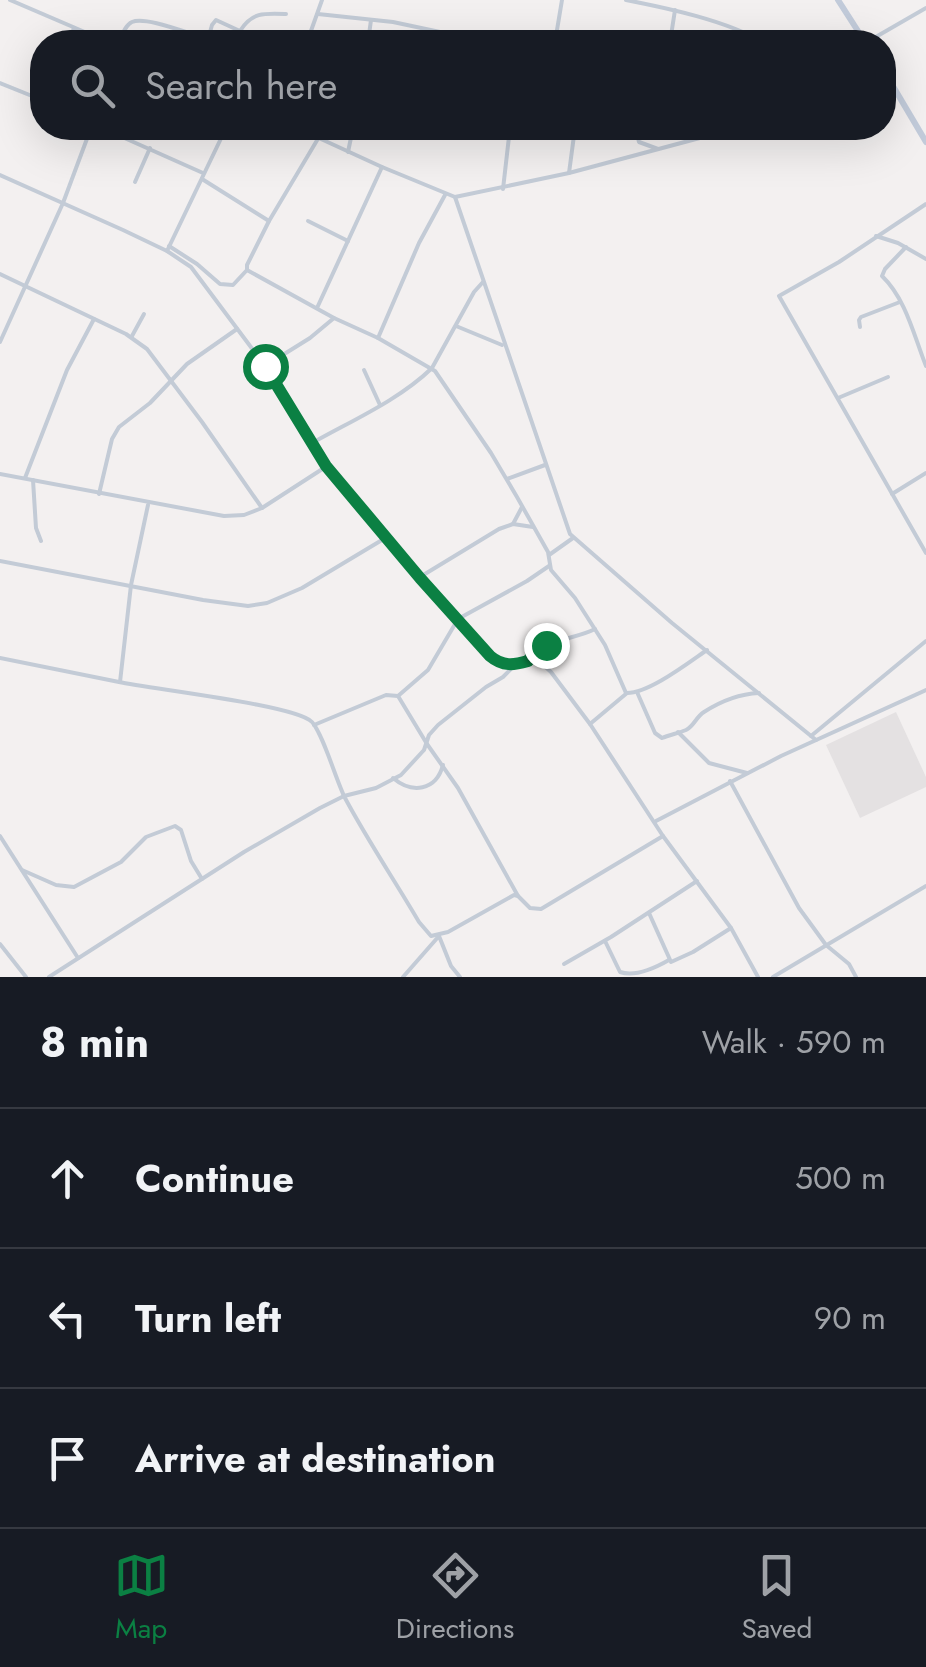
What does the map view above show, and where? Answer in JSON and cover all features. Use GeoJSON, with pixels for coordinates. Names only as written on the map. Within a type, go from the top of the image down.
{"type":"FeatureCollection","features":[{"type":"Feature","properties":{"kind":"main road"},"geometry":{"type":"LineString","coordinates":[[838,0],[858,30]]}},
{"type":"Feature","properties":{"kind":"main road"},"geometry":{"type":"LineString","coordinates":[[896,90],[926,142]]}},
{"type":"Feature","properties":{"kind":"street"},"geometry":{"type":"LineString","coordinates":[[10,0],[79,30]]}},
{"type":"Feature","properties":{"kind":"street"},"geometry":{"type":"LineString","coordinates":[[312,30],[322,0]]}},
{"type":"Feature","properties":{"kind":"street"},"geometry":{"type":"LineString","coordinates":[[557,30],[562,0]]}},
{"type":"Feature","properties":{"kind":"street"},"geometry":{"type":"LineString","coordinates":[[626,0],[676,10],[732,30]]}},
{"type":"Feature","properties":{"kind":"street"},"geometry":{"type":"LineString","coordinates":[[887,30],[926,8]]}},
{"type":"Feature","properties":{"kind":"street"},"geometry":{"type":"LineString","coordinates":[[672,30],[676,10]]}},
{"type":"Feature","properties":{"kind":"street"},"geometry":{"type":"LineString","coordinates":[[241,30],[250,18],[286,14]]}},
{"type":"Feature","properties":{"kind":"street"},"geometry":{"type":"LineString","coordinates":[[318,14],[431,30]]}},
{"type":"Feature","properties":{"kind":"street"},"geometry":{"type":"LineString","coordinates":[[210,30],[216,20],[238,30]]}},
{"type":"Feature","properties":{"kind":"street"},"geometry":{"type":"LineString","coordinates":[[370,30],[371,20]]}},
{"type":"Feature","properties":{"kind":"street"},"geometry":{"type":"LineString","coordinates":[[125,30],[135,21],[177,30]]}},
{"type":"Feature","properties":{"kind":"street"},"geometry":{"type":"LineString","coordinates":[[0,83],[30,95]]}},
{"type":"Feature","properties":{"kind":"street"},"geometry":{"type":"LineString","coordinates":[[0,342],[87,140]]}},
{"type":"Feature","properties":{"kind":"street"},"geometry":{"type":"LineString","coordinates":[[131,140],[204,176],[269,221]]}},
{"type":"Feature","properties":{"kind":"street"},"geometry":{"type":"LineString","coordinates":[[168,249],[220,140]]}},
{"type":"Feature","properties":{"kind":"street"},"geometry":{"type":"LineString","coordinates":[[248,270],[269,221],[316,140]]}},
{"type":"Feature","properties":{"kind":"street"},"geometry":{"type":"LineString","coordinates":[[324,140],[454,197],[569,174],[692,140]]}},
{"type":"Feature","properties":{"kind":"street"},"geometry":{"type":"LineString","coordinates":[[348,152],[350,140]]}},
{"type":"Feature","properties":{"kind":"street"},"geometry":{"type":"LineString","coordinates":[[503,189],[509,140]]}},
{"type":"Feature","properties":{"kind":"street"},"geometry":{"type":"LineString","coordinates":[[569,174],[573,140]]}},
{"type":"Feature","properties":{"kind":"street"},"geometry":{"type":"LineString","coordinates":[[638,140],[658,149]]}},
{"type":"Feature","properties":{"kind":"street"},"geometry":{"type":"LineString","coordinates":[[135,182],[150,148]]}},
{"type":"Feature","properties":{"kind":"street"},"geometry":{"type":"LineString","coordinates":[[317,308],[382,167]]}},
{"type":"Feature","properties":{"kind":"street"},"geometry":{"type":"LineString","coordinates":[[0,175],[168,249],[192,261],[220,284],[232,284],[248,270]]}},
{"type":"Feature","properties":{"kind":"street"},"geometry":{"type":"LineString","coordinates":[[378,338],[419,242],[446,195]]}},
{"type":"Feature","properties":{"kind":"street"},"geometry":{"type":"LineString","coordinates":[[454,197],[565,525],[573,538],[813,738]]}},
{"type":"Feature","properties":{"kind":"street"},"geometry":{"type":"LineString","coordinates":[[926,204],[780,296],[926,553]]}},
{"type":"Feature","properties":{"kind":"street"},"geometry":{"type":"LineString","coordinates":[[308,221],[348,241]]}},
{"type":"Feature","properties":{"kind":"street"},"geometry":{"type":"LineString","coordinates":[[876,236],[926,259]]}},
{"type":"Feature","properties":{"kind":"street"},"geometry":{"type":"LineString","coordinates":[[906,247],[882,275],[893,287],[924,352],[926,366]]}},
{"type":"Feature","properties":{"kind":"street"},"geometry":{"type":"LineString","coordinates":[[168,249],[201,278],[265,366],[326,466],[420,578],[495,660],[506,664],[538,660],[544,664],[590,724],[662,836],[730,928],[758,977]]}},
{"type":"Feature","properties":{"kind":"street"},"geometry":{"type":"LineString","coordinates":[[248,270],[432,368],[506,480],[549,555],[558,580],[576,598],[595,629],[626,693]]}},
{"type":"Feature","properties":{"kind":"street"},"geometry":{"type":"LineString","coordinates":[[0,274],[144,346],[262,508]]}},
{"type":"Feature","properties":{"kind":"street"},"geometry":{"type":"LineString","coordinates":[[313,443],[380,405],[432,368],[483,282]]}},
{"type":"Feature","properties":{"kind":"street"},"geometry":{"type":"LineString","coordinates":[[860,327],[862,316],[900,302]]}},
{"type":"Feature","properties":{"kind":"street"},"geometry":{"type":"LineString","coordinates":[[132,337],[144,314]]}},
{"type":"Feature","properties":{"kind":"street"},"geometry":{"type":"LineString","coordinates":[[265,366],[334,318]]}},
{"type":"Feature","properties":{"kind":"street"},"geometry":{"type":"LineString","coordinates":[[25,478],[67,370],[94,319]]}},
{"type":"Feature","properties":{"kind":"street"},"geometry":{"type":"LineString","coordinates":[[456,326],[505,346]]}},
{"type":"Feature","properties":{"kind":"street"},"geometry":{"type":"LineString","coordinates":[[100,494],[108,452],[117,430],[145,408],[187,364],[237,329]]}},
{"type":"Feature","properties":{"kind":"street"},"geometry":{"type":"LineString","coordinates":[[364,370],[380,405]]}},
{"type":"Feature","properties":{"kind":"street"},"geometry":{"type":"LineString","coordinates":[[838,398],[888,377]]}},
{"type":"Feature","properties":{"kind":"street"},"geometry":{"type":"LineString","coordinates":[[506,480],[544,464]]}},
{"type":"Feature","properties":{"kind":"street"},"geometry":{"type":"LineString","coordinates":[[0,474],[224,516],[244,515],[262,508],[326,466]]}},
{"type":"Feature","properties":{"kind":"street"},"geometry":{"type":"LineString","coordinates":[[892,494],[926,472]]}},
{"type":"Feature","properties":{"kind":"street"},"geometry":{"type":"LineString","coordinates":[[33,480],[36,528],[42,541]]}},
{"type":"Feature","properties":{"kind":"street"},"geometry":{"type":"LineString","coordinates":[[120,682],[131,585],[148,503]]}},
{"type":"Feature","properties":{"kind":"street"},"geometry":{"type":"LineString","coordinates":[[513,524],[522,507]]}},
{"type":"Feature","properties":{"kind":"street"},"geometry":{"type":"LineString","coordinates":[[420,578],[477,540],[513,524],[533,526]]}},
{"type":"Feature","properties":{"kind":"street"},"geometry":{"type":"LineString","coordinates":[[0,560],[220,604],[259,604],[302,588],[387,537]]}},
{"type":"Feature","properties":{"kind":"street"},"geometry":{"type":"LineString","coordinates":[[549,555],[573,538]]}},
{"type":"Feature","properties":{"kind":"street"},"geometry":{"type":"LineString","coordinates":[[314,725],[386,695],[398,696],[430,668],[458,619],[550,566]]}},
{"type":"Feature","properties":{"kind":"street"},"geometry":{"type":"LineString","coordinates":[[528,661],[540,648],[595,629]]}},
{"type":"Feature","properties":{"kind":"street"},"geometry":{"type":"LineString","coordinates":[[813,738],[926,641]]}},
{"type":"Feature","properties":{"kind":"street"},"geometry":{"type":"LineString","coordinates":[[590,724],[626,693],[638,692],[707,650]]}},
{"type":"Feature","properties":{"kind":"street"},"geometry":{"type":"LineString","coordinates":[[0,658],[307,718],[314,725],[344,796],[424,930],[438,936]]}},
{"type":"Feature","properties":{"kind":"street"},"geometry":{"type":"LineString","coordinates":[[50,977],[202,878],[320,808],[344,796],[376,788],[405,772],[438,725],[516,664]]}},
{"type":"Feature","properties":{"kind":"street"},"geometry":{"type":"LineString","coordinates":[[654,822],[813,738],[926,690]]}},
{"type":"Feature","properties":{"kind":"street"},"geometry":{"type":"LineString","coordinates":[[638,692],[657,736],[663,738],[693,725],[700,714],[728,699],[759,693]]}},
{"type":"Feature","properties":{"kind":"street"},"geometry":{"type":"LineString","coordinates":[[398,696],[528,908],[541,910],[662,836]]}},
{"type":"Feature","properties":{"kind":"street"},"geometry":{"type":"LineString","coordinates":[[678,732],[709,763],[747,773]]}},
{"type":"Feature","properties":{"kind":"street"},"geometry":{"type":"LineString","coordinates":[[393,778],[407,788],[424,788],[438,778],[442,766]]}},
{"type":"Feature","properties":{"kind":"street"},"geometry":{"type":"LineString","coordinates":[[730,781],[794,899],[826,945],[848,964],[856,977]]}},
{"type":"Feature","properties":{"kind":"street"},"geometry":{"type":"LineString","coordinates":[[22,870],[56,885],[74,886],[121,862],[146,838],[175,826],[182,832],[190,858],[202,878]]}},
{"type":"Feature","properties":{"kind":"street"},"geometry":{"type":"LineString","coordinates":[[0,836],[78,959]]}},
{"type":"Feature","properties":{"kind":"street"},"geometry":{"type":"LineString","coordinates":[[564,964],[696,881]]}},
{"type":"Feature","properties":{"kind":"street"},"geometry":{"type":"LineString","coordinates":[[772,977],[926,886]]}},
{"type":"Feature","properties":{"kind":"street"},"geometry":{"type":"LineString","coordinates":[[402,977],[438,936],[511,896],[518,896]]}},
{"type":"Feature","properties":{"kind":"street"},"geometry":{"type":"LineString","coordinates":[[649,913],[669,960]]}},
{"type":"Feature","properties":{"kind":"street"},"geometry":{"type":"LineString","coordinates":[[604,941],[620,972],[633,976],[669,960],[678,960],[730,928]]}},
{"type":"Feature","properties":{"kind":"street"},"geometry":{"type":"LineString","coordinates":[[438,936],[460,977]]}},
{"type":"Feature","properties":{"kind":"street"},"geometry":{"type":"LineString","coordinates":[[0,944],[26,977]]}},
{"type":"Feature","properties":{"kind":"shaded area"},"geometry":{"type":"Polygon","coordinates":[[[896,712],[926,777],[926,787],[860,818],[826,745],[896,712]]]}},
{"type":"Feature","properties":{"kind":"route"},"geometry":{"type":"LineString","coordinates":[[265,366],[326,466],[490,656],[500,663],[516,664],[528,661],[546,645]]}}]}
